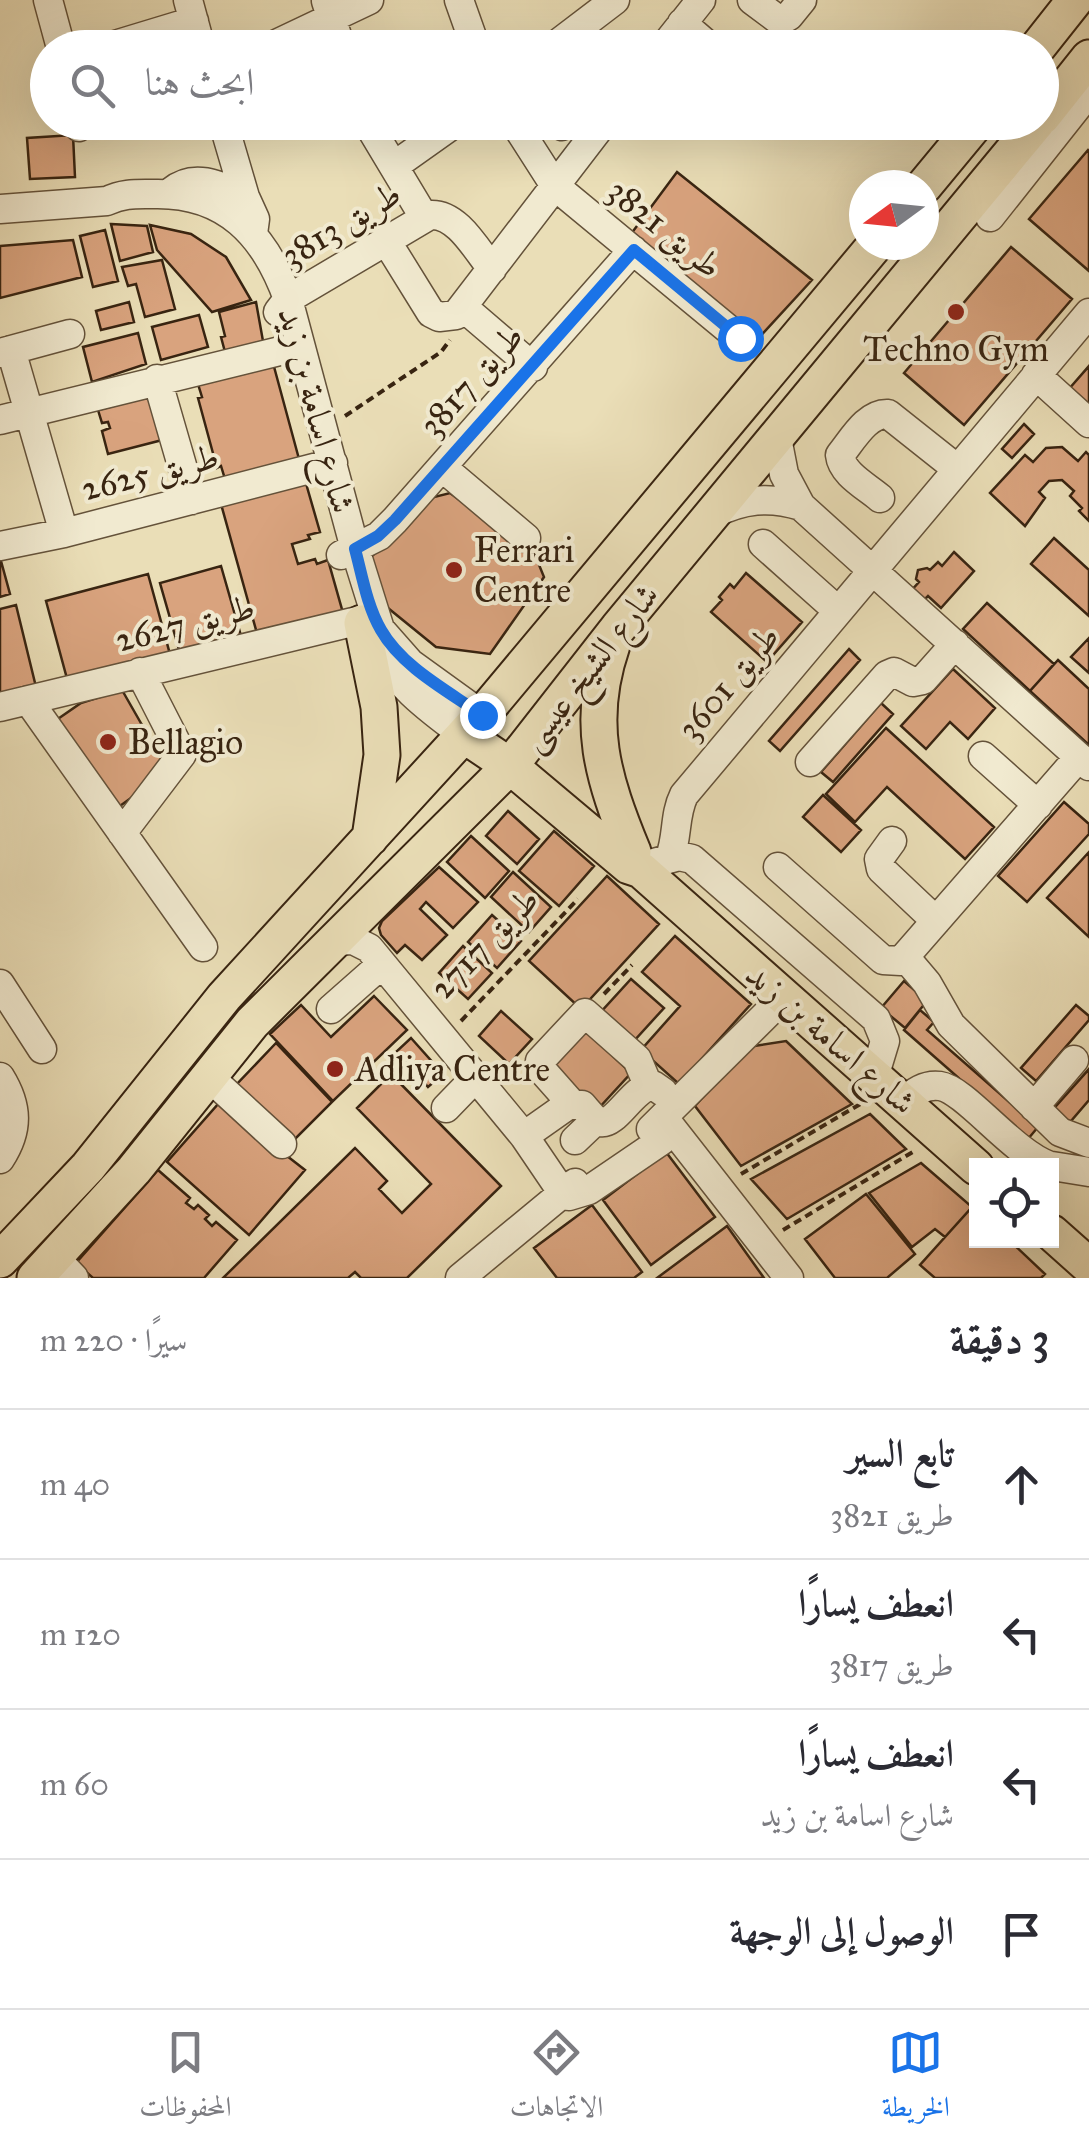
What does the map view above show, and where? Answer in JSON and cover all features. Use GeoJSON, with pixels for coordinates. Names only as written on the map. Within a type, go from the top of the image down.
{"type":"FeatureCollection","features":[{"type":"Feature","properties":{"kind":"main road"},"geometry":{"type":"LineString","coordinates":[[1051,30],[1075,0]]}},
{"type":"Feature","properties":{"kind":"main road","name":"شارع الشيخ عيسى"},"geometry":{"type":"LineString","coordinates":[[1059,95],[1089,58]]}},
{"type":"Feature","properties":{"kind":"main road"},"geometry":{"type":"LineString","coordinates":[[937,170],[962,140]]}},
{"type":"Feature","properties":{"kind":"main road","name":"شارع الشيخ عيسى"},"geometry":{"type":"LineString","coordinates":[[54,1271],[252,1023],[518,756],[618,628],[1023,140]]}},
{"type":"Feature","properties":{"kind":"main road","name":"شارع الشيخ عيسى"},"geometry":{"type":"LineString","coordinates":[[0,1260],[88,1168],[224,997],[473,725],[862,260]]}},
{"type":"Feature","properties":{"kind":"main road"},"geometry":{"type":"LineString","coordinates":[[362,622],[379,707],[382,755],[370,838]]}},
{"type":"Feature","properties":{"kind":"main road"},"geometry":{"type":"LineString","coordinates":[[618,628],[603,670],[598,736],[612,800],[648,860]]}},
{"type":"Feature","properties":{"kind":"main road","name":"شارع اسامة بن زيد"},"geometry":{"type":"LineString","coordinates":[[473,725],[648,860],[785,996],[969,1161]]}},
{"type":"Feature","properties":{"kind":"main road"},"geometry":{"type":"LineString","coordinates":[[1059,1240],[1089,1266]]}},
{"type":"Feature","properties":{"kind":"street"},"geometry":{"type":"LineString","coordinates":[[48,0],[56,30]]}},
{"type":"Feature","properties":{"kind":"street"},"geometry":{"type":"LineString","coordinates":[[296,30],[328,9],[369,0]]}},
{"type":"Feature","properties":{"kind":"street"},"geometry":{"type":"LineString","coordinates":[[459,0],[470,30]]}},
{"type":"Feature","properties":{"kind":"street"},"geometry":{"type":"LineString","coordinates":[[575,30],[614,0]]}},
{"type":"Feature","properties":{"kind":"street"},"geometry":{"type":"LineString","coordinates":[[752,0],[780,21],[802,0]]}},
{"type":"Feature","properties":{"kind":"street"},"geometry":{"type":"LineString","coordinates":[[169,30],[194,23]]}},
{"type":"Feature","properties":{"kind":"street"},"geometry":{"type":"LineString","coordinates":[[1059,130],[1089,92]]}},
{"type":"Feature","properties":{"kind":"street"},"geometry":{"type":"LineString","coordinates":[[228,140],[256,219],[254,234]]}},
{"type":"Feature","properties":{"kind":"street"},"geometry":{"type":"LineString","coordinates":[[378,140],[424,217]]}},
{"type":"Feature","properties":{"kind":"street"},"geometry":{"type":"LineString","coordinates":[[394,166],[431,140]]}},
{"type":"Feature","properties":{"kind":"street","name":"طريق 3821"},"geometry":{"type":"LineString","coordinates":[[525,140],[554,186],[740,338]]}},
{"type":"Feature","properties":{"kind":"street"},"geometry":{"type":"LineString","coordinates":[[388,242],[431,313],[448,317],[460,311],[590,140]]}},
{"type":"Feature","properties":{"kind":"street"},"geometry":{"type":"LineString","coordinates":[[990,217],[1051,140]]}},
{"type":"Feature","properties":{"kind":"street"},"geometry":{"type":"LineString","coordinates":[[165,202],[182,183],[193,181],[208,182],[245,197]]}},
{"type":"Feature","properties":{"kind":"street","name":"شارع اسامة بن زيد"},"geometry":{"type":"LineString","coordinates":[[0,209],[108,201],[120,208],[202,201],[226,212],[254,234],[277,270],[284,350],[326,465],[362,622],[376,650],[408,691],[473,725]]}},
{"type":"Feature","properties":{"kind":"street","name":"شارع اسامة بن زيد"},"geometry":{"type":"LineString","coordinates":[[165,202],[237,244],[252,260],[281,309],[324,429],[326,465]]}},
{"type":"Feature","properties":{"kind":"street","name":"طريق 3813"},"geometry":{"type":"LineString","coordinates":[[281,309],[424,217],[436,214],[448,217],[492,269]]}},
{"type":"Feature","properties":{"kind":"street","name":"طريق 3817"},"geometry":{"type":"LineString","coordinates":[[348,552],[378,536],[443,468],[634,250]]}},
{"type":"Feature","properties":{"kind":"street"},"geometry":{"type":"LineString","coordinates":[[460,311],[533,367]]}},
{"type":"Feature","properties":{"kind":"street","name":"طريق 3601"},"geometry":{"type":"LineString","coordinates":[[648,860],[676,839],[677,811],[684,795],[1089,313]]}},
{"type":"Feature","properties":{"kind":"street"},"geometry":{"type":"LineString","coordinates":[[64,533],[6,352],[70,334]]}},
{"type":"Feature","properties":{"kind":"street"},"geometry":{"type":"LineString","coordinates":[[0,420],[284,350]]}},
{"type":"Feature","properties":{"kind":"street"},"geometry":{"type":"LineString","coordinates":[[1036,375],[1089,423]]}},
{"type":"Feature","properties":{"kind":"street"},"geometry":{"type":"LineString","coordinates":[[157,379],[192,500]]}},
{"type":"Feature","properties":{"kind":"street"},"geometry":{"type":"LineString","coordinates":[[880,498],[846,470],[840,454],[881,413],[888,414],[956,468]]}},
{"type":"Feature","properties":{"kind":"street"},"geometry":{"type":"LineString","coordinates":[[778,438],[784,474],[801,506],[1084,762],[1038,804],[905,957],[895,962],[883,960],[778,868]]}},
{"type":"Feature","properties":{"kind":"street","name":"طريق 2625"},"geometry":{"type":"LineString","coordinates":[[0,546],[326,465]]}},
{"type":"Feature","properties":{"kind":"street"},"geometry":{"type":"LineString","coordinates":[[443,468],[526,538]]}},
{"type":"Feature","properties":{"kind":"street"},"geometry":{"type":"LineString","coordinates":[[713,514],[747,500],[801,506]]}},
{"type":"Feature","properties":{"kind":"street"},"geometry":{"type":"LineString","coordinates":[[763,544],[837,610]]}},
{"type":"Feature","properties":{"kind":"street","name":"شارع اسامة بن زيد"},"geometry":{"type":"LineString","coordinates":[[348,552],[389,642],[473,725]]}},
{"type":"Feature","properties":{"kind":"street","name":"طريق 2627"},"geometry":{"type":"LineString","coordinates":[[0,707],[362,622]]}},
{"type":"Feature","properties":{"kind":"street"},"geometry":{"type":"LineString","coordinates":[[810,762],[887,675],[894,672],[913,682],[924,680],[955,644]]}},
{"type":"Feature","properties":{"kind":"street"},"geometry":{"type":"LineString","coordinates":[[122,833],[182,754],[140,672]]}},
{"type":"Feature","properties":{"kind":"street"},"geometry":{"type":"LineString","coordinates":[[28,700],[203,947]]}},
{"type":"Feature","properties":{"kind":"street"},"geometry":{"type":"LineString","coordinates":[[983,756],[1038,804]]}},
{"type":"Feature","properties":{"kind":"street"},"geometry":{"type":"LineString","coordinates":[[892,841],[879,859],[881,870],[936,921]]}},
{"type":"Feature","properties":{"kind":"street"},"geometry":{"type":"LineString","coordinates":[[648,860],[686,857],[699,864],[876,1019],[885,1041],[889,1088],[950,1089],[1020,1150],[1036,1158]]}},
{"type":"Feature","properties":{"kind":"street","name":"طريق 2717"},"geometry":{"type":"LineString","coordinates":[[336,940],[361,942],[382,964],[524,1136],[562,1192]]}},
{"type":"Feature","properties":{"kind":"street"},"geometry":{"type":"LineString","coordinates":[[905,957],[927,982],[951,1026],[1060,1132],[1089,1143]]}},
{"type":"Feature","properties":{"kind":"street"},"geometry":{"type":"LineString","coordinates":[[331,1009],[382,964]]}},
{"type":"Feature","properties":{"kind":"street"},"geometry":{"type":"LineString","coordinates":[[0,984],[42,1050]]}},
{"type":"Feature","properties":{"kind":"street"},"geometry":{"type":"LineString","coordinates":[[460,1278],[562,1192],[610,1161],[670,1112],[785,996]]}},
{"type":"Feature","properties":{"kind":"street"},"geometry":{"type":"LineString","coordinates":[[572,1104],[540,1069],[540,1060],[586,1012],[637,1059],[648,1084],[658,1087],[719,1187],[789,1278]]}},
{"type":"Feature","properties":{"kind":"street"},"geometry":{"type":"LineString","coordinates":[[1034,1107],[1074,1060]]}},
{"type":"Feature","properties":{"kind":"street"},"geometry":{"type":"LineString","coordinates":[[207,1075],[282,1144]]}},
{"type":"Feature","properties":{"kind":"street"},"geometry":{"type":"LineString","coordinates":[[0,1077],[11,1094],[16,1116],[12,1138],[0,1159]]}},
{"type":"Feature","properties":{"kind":"street"},"geometry":{"type":"LineString","coordinates":[[446,1108],[476,1077]]}},
{"type":"Feature","properties":{"kind":"street"},"geometry":{"type":"LineString","coordinates":[[574,1140],[596,1120],[610,1120],[648,1084]]}},
{"type":"Feature","properties":{"kind":"street"},"geometry":{"type":"LineString","coordinates":[[524,1136],[572,1104],[582,1105],[596,1120]]}},
{"type":"Feature","properties":{"kind":"street"},"geometry":{"type":"LineString","coordinates":[[1059,1167],[1089,1172]]}},
{"type":"Feature","properties":{"kind":"path"},"geometry":{"type":"LineString","coordinates":[[324,429],[441,352],[460,311]]}},
{"type":"Feature","properties":{"kind":"path","name":"طريق 2717"},"geometry":{"type":"LineString","coordinates":[[444,1039],[578,898]]}},
{"type":"Feature","properties":{"kind":"path"},"geometry":{"type":"LineString","coordinates":[[586,1012],[632,965]]}},
{"type":"Feature","properties":{"kind":"path"},"geometry":{"type":"LineString","coordinates":[[719,1187],[889,1088]]}},
{"type":"Feature","properties":{"kind":"path"},"geometry":{"type":"LineString","coordinates":[[762,1242],[941,1135]]}},
{"type":"Feature","properties":{"kind":"building"},"geometry":{"type":"Polygon","coordinates":[[[27,138],[73,140],[75,177],[30,179],[27,138]]]}},
{"type":"Feature","properties":{"kind":"building"},"geometry":{"type":"Polygon","coordinates":[[[1089,151],[1089,271],[1029,219],[1089,151]]]}},
{"type":"Feature","properties":{"kind":"building"},"geometry":{"type":"Polygon","coordinates":[[[677,172],[812,280],[754,343],[628,238],[677,172]]]}},
{"type":"Feature","properties":{"kind":"building"},"geometry":{"type":"Polygon","coordinates":[[[111,224],[147,226],[153,252],[120,261],[111,224]]]}},
{"type":"Feature","properties":{"kind":"building"},"geometry":{"type":"Polygon","coordinates":[[[150,225],[191,234],[226,257],[251,300],[212,312],[157,250],[150,225]]]}},
{"type":"Feature","properties":{"kind":"building"},"geometry":{"type":"Polygon","coordinates":[[[105,230],[118,281],[93,287],[80,236],[105,230]]]}},
{"type":"Feature","properties":{"kind":"building"},"geometry":{"type":"Polygon","coordinates":[[[73,240],[82,277],[0,298],[0,246],[73,240]]]}},
{"type":"Feature","properties":{"kind":"building"},"geometry":{"type":"Polygon","coordinates":[[[1011,247],[1072,299],[964,425],[904,373],[1011,247]]]}},
{"type":"Feature","properties":{"kind":"building"},"geometry":{"type":"Polygon","coordinates":[[[162,260],[175,309],[145,317],[136,284],[128,286],[122,267],[162,260]]]}},
{"type":"Feature","properties":{"kind":"building"},"geometry":{"type":"Polygon","coordinates":[[[129,302],[134,322],[101,330],[96,311],[129,302]]]}},
{"type":"Feature","properties":{"kind":"building"},"geometry":{"type":"Polygon","coordinates":[[[256,302],[263,341],[225,352],[219,312],[256,302]]]}},
{"type":"Feature","properties":{"kind":"building"},"geometry":{"type":"Polygon","coordinates":[[[199,315],[208,347],[161,360],[152,327],[199,315]]]}},
{"type":"Feature","properties":{"kind":"building"},"geometry":{"type":"Polygon","coordinates":[[[138,333],[146,364],[92,382],[83,347],[138,333]]]}},
{"type":"Feature","properties":{"kind":"building"},"geometry":{"type":"Polygon","coordinates":[[[273,363],[299,459],[225,479],[221,466],[217,468],[198,398],[202,397],[198,384],[273,363]]]}},
{"type":"Feature","properties":{"kind":"building"},"geometry":{"type":"Polygon","coordinates":[[[1089,366],[1089,408],[1068,390],[1089,366]]]}},
{"type":"Feature","properties":{"kind":"building"},"geometry":{"type":"Polygon","coordinates":[[[159,394],[170,438],[108,454],[102,431],[110,428],[108,422],[102,423],[98,410],[159,394]]]}},
{"type":"Feature","properties":{"kind":"building"},"geometry":{"type":"Polygon","coordinates":[[[1024,424],[1034,434],[1012,458],[1002,449],[1024,424]]]}},
{"type":"Feature","properties":{"kind":"building"},"geometry":{"type":"Polygon","coordinates":[[[1062,447],[1078,461],[1086,452],[1089,455],[1089,521],[1070,496],[1074,491],[1062,480],[1049,481],[1039,492],[1045,498],[1025,526],[990,493],[1025,455],[1033,462],[1046,448],[1062,447]]]}},
{"type":"Feature","properties":{"kind":"building"},"geometry":{"type":"Polygon","coordinates":[[[305,480],[320,532],[292,544],[298,564],[328,560],[343,613],[258,637],[221,504],[305,480]]]}},
{"type":"Feature","properties":{"kind":"building","name":"Ferrari Centre"},"geometry":{"type":"Polygon","coordinates":[[[450,493],[535,555],[544,577],[490,654],[436,647],[372,595],[367,562],[422,500],[450,493]]]}},
{"type":"Feature","properties":{"kind":"building"},"geometry":{"type":"Polygon","coordinates":[[[1054,538],[1089,570],[1089,616],[1031,564],[1054,538]]]}},
{"type":"Feature","properties":{"kind":"building"},"geometry":{"type":"Polygon","coordinates":[[[954,552],[974,571],[941,608],[928,596],[921,603],[909,593],[919,582],[918,570],[930,570],[938,562],[942,566],[954,552]]]}},
{"type":"Feature","properties":{"kind":"building"},"geometry":{"type":"Polygon","coordinates":[[[0,562],[10,594],[0,597],[0,562]]]}},
{"type":"Feature","properties":{"kind":"building"},"geometry":{"type":"Polygon","coordinates":[[[221,566],[241,636],[180,653],[160,583],[221,566]]]}},
{"type":"Feature","properties":{"kind":"building"},"geometry":{"type":"Polygon","coordinates":[[[746,573],[802,622],[767,662],[711,612],[730,584],[734,588],[746,573]]]}},
{"type":"Feature","properties":{"kind":"building"},"geometry":{"type":"Polygon","coordinates":[[[148,574],[171,658],[69,686],[46,601],[148,574]]]}},
{"type":"Feature","properties":{"kind":"building"},"geometry":{"type":"Polygon","coordinates":[[[987,603],[1054,664],[1030,691],[963,629],[987,603]]]}},
{"type":"Feature","properties":{"kind":"building"},"geometry":{"type":"Polygon","coordinates":[[[16,605],[36,687],[0,696],[0,609],[16,605]]]}},
{"type":"Feature","properties":{"kind":"building"},"geometry":{"type":"Polygon","coordinates":[[[1089,638],[1089,673],[1071,657],[1089,638]]]}},
{"type":"Feature","properties":{"kind":"building"},"geometry":{"type":"Polygon","coordinates":[[[849,649],[860,660],[780,751],[769,741],[849,649]]]}},
{"type":"Feature","properties":{"kind":"building"},"geometry":{"type":"Polygon","coordinates":[[[1058,660],[1089,689],[1089,745],[1030,691],[1058,660]]]}},
{"type":"Feature","properties":{"kind":"building"},"geometry":{"type":"Polygon","coordinates":[[[953,669],[995,708],[968,739],[950,722],[926,749],[901,726],[953,669]]]}},
{"type":"Feature","properties":{"kind":"building","name":"Bellagio"},"geometry":{"type":"Polygon","coordinates":[[[122,690],[162,760],[149,785],[113,811],[52,723],[81,703],[122,690]]]}},
{"type":"Feature","properties":{"kind":"building"},"geometry":{"type":"Polygon","coordinates":[[[881,703],[893,714],[833,782],[821,772],[881,703]]]}},
{"type":"Feature","properties":{"kind":"building"},"geometry":{"type":"Polygon","coordinates":[[[886,728],[994,827],[965,859],[887,787],[855,822],[826,794],[886,728]]]}},
{"type":"Feature","properties":{"kind":"building"},"geometry":{"type":"Polygon","coordinates":[[[823,795],[861,830],[841,852],[803,817],[823,795]]]}},
{"type":"Feature","properties":{"kind":"building"},"geometry":{"type":"Polygon","coordinates":[[[1064,802],[1089,824],[1089,834],[1027,902],[998,876],[1064,802]]]}},
{"type":"Feature","properties":{"kind":"building"},"geometry":{"type":"Polygon","coordinates":[[[508,811],[539,839],[517,864],[486,836],[508,811]]]}},
{"type":"Feature","properties":{"kind":"building"},"geometry":{"type":"Polygon","coordinates":[[[554,831],[594,866],[559,906],[519,871],[554,831]]]}},
{"type":"Feature","properties":{"kind":"building"},"geometry":{"type":"Polygon","coordinates":[[[471,836],[509,871],[485,898],[447,862],[471,836]]]}},
{"type":"Feature","properties":{"kind":"building"},"geometry":{"type":"Polygon","coordinates":[[[1089,852],[1089,937],[1047,898],[1089,852]]]}},
{"type":"Feature","properties":{"kind":"building"},"geometry":{"type":"Polygon","coordinates":[[[439,867],[478,902],[453,928],[426,902],[420,909],[447,935],[422,960],[405,945],[397,953],[381,935],[382,921],[439,867]]]}},
{"type":"Feature","properties":{"kind":"building"},"geometry":{"type":"Polygon","coordinates":[[[513,872],[551,907],[529,932],[491,897],[513,872]]]}},
{"type":"Feature","properties":{"kind":"building"},"geometry":{"type":"Polygon","coordinates":[[[607,876],[659,924],[581,1009],[529,961],[607,876]]]}},
{"type":"Feature","properties":{"kind":"building"},"geometry":{"type":"Polygon","coordinates":[[[492,915],[521,941],[497,968],[468,942],[492,915]]]}},
{"type":"Feature","properties":{"kind":"building"},"geometry":{"type":"Polygon","coordinates":[[[675,936],[751,1004],[679,1084],[641,1050],[680,1006],[642,972],[675,936]]]}},
{"type":"Feature","properties":{"kind":"building"},"geometry":{"type":"Polygon","coordinates":[[[463,946],[492,973],[468,999],[439,973],[463,946]]]}},
{"type":"Feature","properties":{"kind":"building"},"geometry":{"type":"Polygon","coordinates":[[[631,979],[664,1008],[633,1042],[600,1013],[631,979]]]}},
{"type":"Feature","properties":{"kind":"building"},"geometry":{"type":"Polygon","coordinates":[[[904,981],[927,1001],[905,1028],[881,1008],[904,981]]]}},
{"type":"Feature","properties":{"kind":"building","name":"Adliya Centre"},"geometry":{"type":"Polygon","coordinates":[[[374,996],[407,1030],[333,1101],[270,1034],[301,1005],[331,1037],[374,996]]]}},
{"type":"Feature","properties":{"kind":"building"},"geometry":{"type":"Polygon","coordinates":[[[1076,1005],[1089,1020],[1036,1081],[1021,1068],[1076,1005]]]}},
{"type":"Feature","properties":{"kind":"building"},"geometry":{"type":"Polygon","coordinates":[[[920,1010],[934,1022],[927,1030],[1038,1127],[1028,1139],[904,1030],[920,1010]]]}},
{"type":"Feature","properties":{"kind":"building"},"geometry":{"type":"Polygon","coordinates":[[[501,1011],[532,1039],[509,1064],[479,1036],[501,1011]]]}},
{"type":"Feature","properties":{"kind":"building"},"geometry":{"type":"Polygon","coordinates":[[[583,1028],[631,1073],[598,1109],[550,1064],[583,1028]]]}},
{"type":"Feature","properties":{"kind":"building"},"geometry":{"type":"Polygon","coordinates":[[[411,1038],[443,1074],[428,1087],[397,1051],[411,1038]]]}},
{"type":"Feature","properties":{"kind":"building"},"geometry":{"type":"Polygon","coordinates":[[[786,1041],[852,1104],[741,1166],[695,1106],[748,1047],[786,1041]]]}},
{"type":"Feature","properties":{"kind":"building"},"geometry":{"type":"Polygon","coordinates":[[[276,1043],[332,1102],[293,1141],[236,1085],[276,1043]]]}},
{"type":"Feature","properties":{"kind":"building"},"geometry":{"type":"Polygon","coordinates":[[[1089,1069],[1089,1100],[1065,1128],[1049,1114],[1089,1069]]]}},
{"type":"Feature","properties":{"kind":"building"},"geometry":{"type":"Polygon","coordinates":[[[391,1074],[501,1186],[407,1278],[361,1278],[355,1272],[348,1278],[223,1278],[355,1148],[387,1181],[379,1189],[402,1213],[431,1184],[357,1108],[391,1074]]]}},
{"type":"Feature","properties":{"kind":"building"},"geometry":{"type":"Polygon","coordinates":[[[219,1103],[305,1170],[249,1235],[167,1162],[219,1103]]]}},
{"type":"Feature","properties":{"kind":"building"},"geometry":{"type":"Polygon","coordinates":[[[870,1114],[906,1149],[787,1219],[751,1179],[870,1114]]]}},
{"type":"Feature","properties":{"kind":"building"},"geometry":{"type":"Polygon","coordinates":[[[666,1152],[715,1217],[651,1265],[603,1200],[666,1152]]]}},
{"type":"Feature","properties":{"kind":"building"},"geometry":{"type":"Polygon","coordinates":[[[921,1163],[969,1204],[969,1210],[945,1237],[935,1229],[912,1247],[869,1193],[921,1163]]]}},
{"type":"Feature","properties":{"kind":"building"},"geometry":{"type":"Polygon","coordinates":[[[158,1170],[190,1198],[186,1203],[194,1209],[198,1205],[209,1215],[205,1219],[212,1226],[216,1222],[237,1240],[204,1278],[93,1278],[76,1263],[158,1170]]]}},
{"type":"Feature","properties":{"kind":"building"},"geometry":{"type":"Polygon","coordinates":[[[866,1194],[915,1254],[887,1278],[835,1278],[805,1239],[866,1194]]]}},
{"type":"Feature","properties":{"kind":"building"},"geometry":{"type":"Polygon","coordinates":[[[592,1205],[642,1272],[634,1278],[557,1278],[534,1248],[592,1205]]]}},
{"type":"Feature","properties":{"kind":"building"},"geometry":{"type":"Polygon","coordinates":[[[969,1210],[969,1248],[1017,1248],[1045,1274],[1041,1278],[935,1278],[920,1265],[969,1210]]]}},
{"type":"Feature","properties":{"kind":"building"},"geometry":{"type":"Polygon","coordinates":[[[727,1226],[764,1278],[657,1278],[727,1226]]]}},
{"type":"Feature","properties":{"kind":"place","name":"Techno Gym"},"geometry":{"type":"Point","coordinates":[956,312]}},
{"type":"Feature","properties":{"kind":"place","name":"Ferrari Centre"},"geometry":{"type":"Point","coordinates":[454,570]}},
{"type":"Feature","properties":{"kind":"place","name":"Bellagio"},"geometry":{"type":"Point","coordinates":[108,742]}},
{"type":"Feature","properties":{"kind":"place","name":"Adliya Centre"},"geometry":{"type":"Point","coordinates":[335,1069]}},
{"type":"Feature","properties":{"kind":"route"},"geometry":{"type":"LineString","coordinates":[[482,715],[410,663],[389,642],[373,612],[355,549],[395,520],[634,250],[740,338]]}}]}
